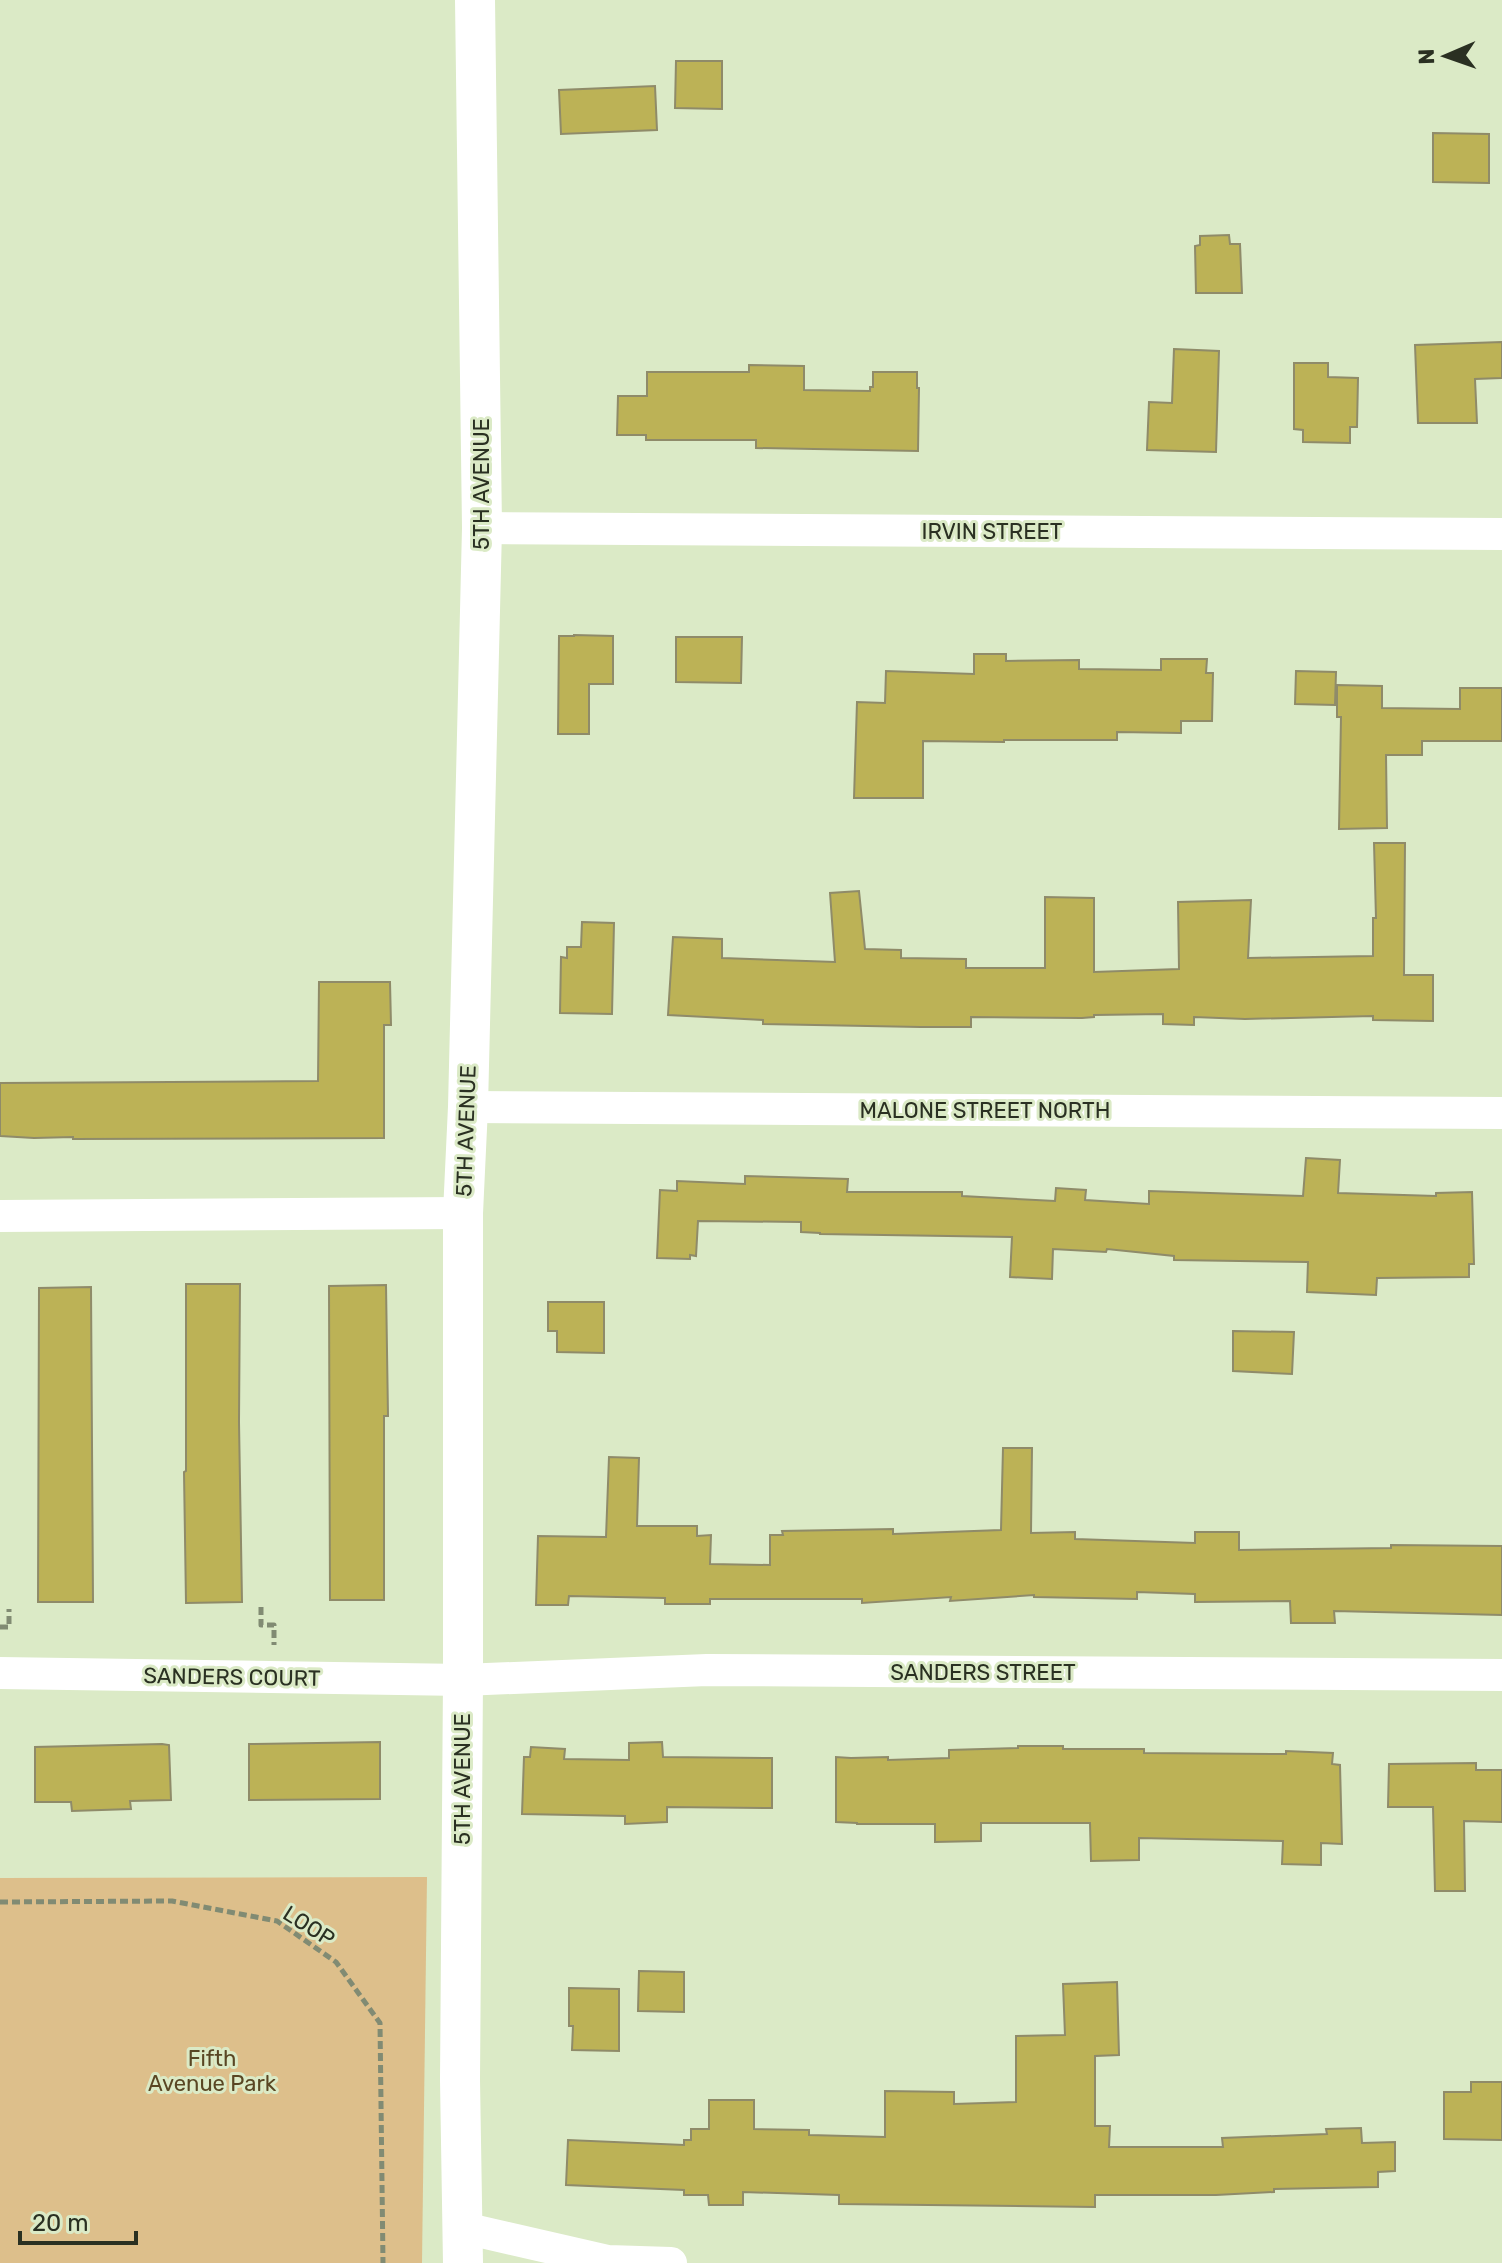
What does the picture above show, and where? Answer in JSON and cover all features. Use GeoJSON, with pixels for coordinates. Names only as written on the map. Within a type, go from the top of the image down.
{"type":"FeatureCollection","features":[{"type":"Feature","properties":{"kind":"street","name":"5TH AVENUE"},"geometry":{"type":"LineString","coordinates":[[463,2246],[460,2080],[463,1213],[482,528],[475,0]]}},
{"type":"Feature","properties":{"kind":"street","name":"IRVIN STREET"},"geometry":{"type":"LineString","coordinates":[[482,528],[1502,534]]}},
{"type":"Feature","properties":{"kind":"street","name":"MALONE STREET NORTH"},"geometry":{"type":"LineString","coordinates":[[468,1107],[1502,1113]]}},
{"type":"Feature","properties":{"kind":"street"},"geometry":{"type":"LineString","coordinates":[[0,1216],[463,1213]]}},
{"type":"Feature","properties":{"kind":"street","name":"SANDERS STREET"},"geometry":{"type":"LineString","coordinates":[[463,1680],[707,1670],[1502,1675]]}},
{"type":"Feature","properties":{"kind":"street","name":"SANDERS COURT"},"geometry":{"type":"LineString","coordinates":[[0,1673],[463,1680]]}},
{"type":"Feature","properties":{"kind":"street"},"geometry":{"type":"LineString","coordinates":[[463,2246],[608,2261],[671,2263]]}},
{"type":"Feature","properties":{"kind":"path"},"geometry":{"type":"LineString","coordinates":[[261,1607],[261,1625],[274,1625],[274,1650]]}},
{"type":"Feature","properties":{"kind":"path"},"geometry":{"type":"LineString","coordinates":[[0,1627],[9,1627],[9,1609]]}},
{"type":"Feature","properties":{"kind":"path","name":"LOOP"},"geometry":{"type":"LineString","coordinates":[[0,1902],[172,1901],[277,1921],[336,1962],[380,2023],[383,2263]]}},
{"type":"Feature","properties":{"kind":"green space","name":"Fifth Avenue Park"},"geometry":{"type":"Polygon","coordinates":[[[427,1877],[422,2263],[0,2263],[0,1878],[427,1877]]]}},
{"type":"Feature","properties":{"kind":"building"},"geometry":{"type":"Polygon","coordinates":[[[676,61],[722,61],[722,109],[675,108],[676,61]]]}},
{"type":"Feature","properties":{"kind":"building"},"geometry":{"type":"Polygon","coordinates":[[[655,86],[657,130],[561,134],[559,90],[655,86]]]}},
{"type":"Feature","properties":{"kind":"building"},"geometry":{"type":"Polygon","coordinates":[[[1433,133],[1489,134],[1489,183],[1433,182],[1433,133]]]}},
{"type":"Feature","properties":{"kind":"building"},"geometry":{"type":"Polygon","coordinates":[[[1229,235],[1230,244],[1240,244],[1242,293],[1196,293],[1195,246],[1200,245],[1200,236],[1229,235]]]}},
{"type":"Feature","properties":{"kind":"building"},"geometry":{"type":"Polygon","coordinates":[[[1502,342],[1502,378],[1475,379],[1477,423],[1418,423],[1415,345],[1502,342]]]}},
{"type":"Feature","properties":{"kind":"building"},"geometry":{"type":"Polygon","coordinates":[[[1174,349],[1219,351],[1216,452],[1147,450],[1149,402],[1172,403],[1174,349]]]}},
{"type":"Feature","properties":{"kind":"building"},"geometry":{"type":"Polygon","coordinates":[[[1294,363],[1328,363],[1328,377],[1358,378],[1357,427],[1350,427],[1350,443],[1303,442],[1303,430],[1294,429],[1294,363]]]}},
{"type":"Feature","properties":{"kind":"building"},"geometry":{"type":"Polygon","coordinates":[[[749,365],[804,366],[804,390],[870,391],[873,372],[917,372],[918,451],[756,448],[756,440],[646,440],[646,435],[617,435],[618,396],[647,396],[647,372],[749,372],[749,365]]]}},
{"type":"Feature","properties":{"kind":"building"},"geometry":{"type":"Polygon","coordinates":[[[559,636],[613,636],[613,684],[589,684],[589,734],[558,734],[559,636]]]}},
{"type":"Feature","properties":{"kind":"building"},"geometry":{"type":"Polygon","coordinates":[[[676,637],[742,637],[741,683],[676,682],[676,637]]]}},
{"type":"Feature","properties":{"kind":"building"},"geometry":{"type":"Polygon","coordinates":[[[974,654],[1006,654],[1006,661],[1079,660],[1079,669],[1161,670],[1161,659],[1207,659],[1206,673],[1213,673],[1212,721],[1181,721],[1181,733],[1117,732],[1117,740],[923,741],[923,798],[854,798],[857,702],[885,703],[886,671],[974,674],[974,654]]]}},
{"type":"Feature","properties":{"kind":"building"},"geometry":{"type":"Polygon","coordinates":[[[1296,671],[1336,672],[1335,705],[1295,704],[1296,671]]]}},
{"type":"Feature","properties":{"kind":"building"},"geometry":{"type":"Polygon","coordinates":[[[1337,685],[1382,686],[1382,708],[1460,709],[1460,688],[1502,688],[1502,741],[1422,741],[1422,755],[1386,755],[1387,828],[1339,829],[1341,717],[1337,717],[1337,685]]]}},
{"type":"Feature","properties":{"kind":"building"},"geometry":{"type":"Polygon","coordinates":[[[1374,843],[1405,843],[1404,975],[1433,975],[1433,1021],[1373,1020],[1373,1016],[1194,1017],[1194,1025],[1163,1024],[1163,1014],[1094,1015],[1082,1018],[971,1017],[971,1027],[920,1027],[763,1024],[763,1020],[668,1015],[673,937],[722,939],[722,958],[835,962],[830,893],[859,891],[865,949],[901,950],[901,958],[966,959],[966,968],[1045,968],[1045,897],[1094,898],[1094,972],[1179,969],[1178,902],[1251,900],[1248,958],[1373,956],[1373,918],[1376,918],[1374,843]]]}},
{"type":"Feature","properties":{"kind":"building"},"geometry":{"type":"Polygon","coordinates":[[[582,922],[614,923],[612,1014],[560,1013],[561,957],[567,958],[567,947],[581,947],[582,922]]]}},
{"type":"Feature","properties":{"kind":"building"},"geometry":{"type":"Polygon","coordinates":[[[319,982],[390,982],[391,1025],[384,1025],[384,1138],[73,1139],[0,1136],[0,1083],[318,1081],[319,982]]]}},
{"type":"Feature","properties":{"kind":"building"},"geometry":{"type":"Polygon","coordinates":[[[1306,1158],[1340,1160],[1338,1193],[1436,1196],[1436,1193],[1472,1192],[1474,1264],[1469,1264],[1469,1277],[1377,1278],[1376,1295],[1307,1292],[1308,1262],[1174,1260],[1174,1256],[1107,1249],[1106,1252],[1053,1249],[1052,1279],[1010,1277],[1012,1237],[820,1234],[801,1232],[801,1222],[698,1221],[696,1256],[690,1255],[690,1259],[657,1258],[660,1190],[677,1191],[677,1181],[745,1184],[745,1176],[848,1179],[847,1192],[962,1192],[962,1196],[1055,1201],[1056,1188],[1086,1190],[1085,1200],[1149,1204],[1149,1191],[1303,1196],[1306,1158]]]}},
{"type":"Feature","properties":{"kind":"building"},"geometry":{"type":"Polygon","coordinates":[[[186,1284],[240,1284],[242,1602],[186,1603],[186,1284]]]}},
{"type":"Feature","properties":{"kind":"building"},"geometry":{"type":"Polygon","coordinates":[[[386,1285],[388,1416],[384,1416],[384,1600],[330,1600],[329,1286],[386,1285]]]}},
{"type":"Feature","properties":{"kind":"building"},"geometry":{"type":"Polygon","coordinates":[[[91,1287],[93,1602],[38,1602],[39,1288],[91,1287]]]}},
{"type":"Feature","properties":{"kind":"building"},"geometry":{"type":"Polygon","coordinates":[[[548,1302],[604,1302],[604,1353],[557,1352],[557,1331],[548,1331],[548,1302]]]}},
{"type":"Feature","properties":{"kind":"building"},"geometry":{"type":"Polygon","coordinates":[[[1233,1331],[1294,1332],[1292,1374],[1233,1371],[1233,1331]]]}},
{"type":"Feature","properties":{"kind":"building"},"geometry":{"type":"Polygon","coordinates":[[[1003,1448],[1032,1448],[1031,1533],[1075,1532],[1075,1539],[1195,1543],[1195,1532],[1239,1532],[1239,1550],[1391,1548],[1391,1545],[1502,1546],[1502,1615],[1334,1611],[1335,1623],[1291,1623],[1290,1601],[1195,1602],[1195,1594],[1137,1592],[1137,1599],[1034,1595],[862,1603],[862,1599],[710,1599],[710,1604],[665,1604],[665,1598],[569,1596],[568,1605],[536,1605],[538,1536],[606,1537],[609,1457],[639,1458],[637,1526],[697,1526],[697,1536],[711,1535],[710,1564],[770,1565],[770,1535],[783,1535],[782,1531],[893,1529],[893,1534],[1001,1530],[1003,1448]]]}},
{"type":"Feature","properties":{"kind":"building"},"geometry":{"type":"Polygon","coordinates":[[[380,1742],[380,1799],[249,1800],[249,1744],[380,1742]]]}},
{"type":"Feature","properties":{"kind":"building"},"geometry":{"type":"Polygon","coordinates":[[[662,1742],[663,1757],[772,1758],[772,1808],[667,1807],[667,1822],[625,1824],[625,1816],[522,1814],[524,1757],[530,1757],[531,1747],[565,1749],[564,1759],[629,1760],[629,1743],[662,1742]]]}},
{"type":"Feature","properties":{"kind":"building"},"geometry":{"type":"Polygon","coordinates":[[[169,1745],[171,1800],[130,1801],[131,1809],[72,1811],[71,1802],[35,1802],[35,1747],[169,1745]]]}},
{"type":"Feature","properties":{"kind":"building"},"geometry":{"type":"Polygon","coordinates":[[[1018,1746],[1144,1749],[1144,1753],[1333,1753],[1332,1764],[1340,1765],[1342,1844],[1321,1843],[1321,1865],[1282,1864],[1283,1841],[1139,1838],[1139,1860],[1091,1861],[1090,1823],[981,1823],[981,1841],[935,1842],[935,1824],[836,1822],[836,1757],[888,1757],[888,1760],[949,1758],[949,1750],[1018,1746]]]}},
{"type":"Feature","properties":{"kind":"building"},"geometry":{"type":"Polygon","coordinates":[[[1476,1763],[1476,1770],[1502,1770],[1502,1822],[1464,1821],[1465,1891],[1435,1891],[1433,1807],[1388,1807],[1389,1764],[1476,1763]]]}},
{"type":"Feature","properties":{"kind":"building"},"geometry":{"type":"Polygon","coordinates":[[[639,1971],[684,1972],[684,2012],[638,2011],[639,1971]]]}},
{"type":"Feature","properties":{"kind":"building"},"geometry":{"type":"Polygon","coordinates":[[[1117,1982],[1119,2055],[1095,2056],[1095,2126],[1110,2126],[1109,2147],[1223,2147],[1222,2138],[1327,2134],[1326,2129],[1361,2128],[1362,2143],[1395,2142],[1395,2171],[1378,2172],[1378,2187],[1274,2189],[1274,2192],[1216,2195],[1095,2195],[1095,2207],[839,2204],[839,2195],[743,2192],[743,2205],[709,2205],[708,2195],[684,2195],[684,2190],[566,2185],[568,2140],[684,2145],[684,2140],[691,2140],[691,2129],[709,2129],[709,2100],[754,2100],[754,2129],[809,2130],[809,2135],[885,2137],[885,2091],[954,2092],[954,2104],[1016,2102],[1016,2036],[1065,2035],[1063,1984],[1117,1982]]]}},
{"type":"Feature","properties":{"kind":"building"},"geometry":{"type":"Polygon","coordinates":[[[569,1988],[619,1989],[619,2051],[572,2050],[569,1988]]]}},
{"type":"Feature","properties":{"kind":"building"},"geometry":{"type":"Polygon","coordinates":[[[1471,2082],[1502,2082],[1502,2140],[1444,2139],[1444,2092],[1471,2092],[1471,2082]]]}}]}
